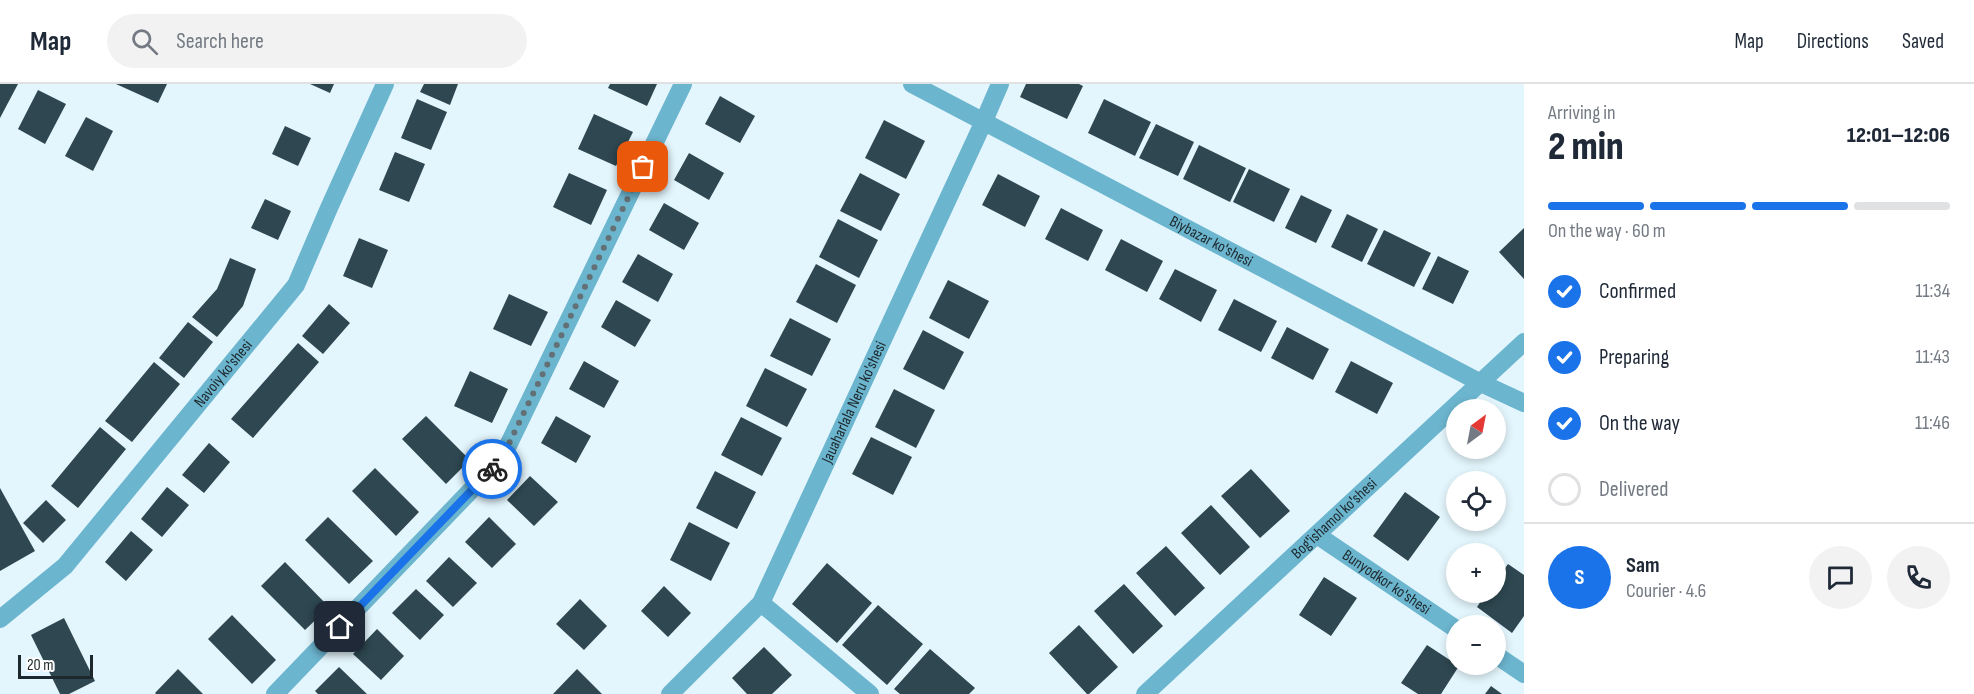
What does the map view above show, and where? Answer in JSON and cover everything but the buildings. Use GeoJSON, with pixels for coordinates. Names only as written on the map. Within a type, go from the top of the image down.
{"type":"FeatureCollection","features":[{"type":"Feature","properties":{"kind":"street","name":"Navoiy ko'shesi"},"geometry":{"type":"LineString","coordinates":[[0,619],[65,566],[296,285],[385,84]]}},
{"type":"Feature","properties":{"kind":"street"},"geometry":{"type":"LineString","coordinates":[[275,694],[502,458],[683,84]]}},
{"type":"Feature","properties":{"kind":"street","name":"Biybazar ko'shesi"},"geometry":{"type":"LineString","coordinates":[[912,84],[1517,400]]}},
{"type":"Feature","properties":{"kind":"street","name":"Jauaharlala Neru ko'shesi"},"geometry":{"type":"LineString","coordinates":[[670,694],[761,603],[1000,84]]}},
{"type":"Feature","properties":{"kind":"street","name":"Bog'ishamol ko'shesi"},"geometry":{"type":"LineString","coordinates":[[1145,694],[1524,342]]}},
{"type":"Feature","properties":{"kind":"street","name":"Bunyodkor ko'shesi"},"geometry":{"type":"LineString","coordinates":[[1317,535],[1446,622]]}},
{"type":"Feature","properties":{"kind":"street"},"geometry":{"type":"LineString","coordinates":[[761,603],[870,694]]}},
{"type":"Feature","properties":{"kind":"street"},"geometry":{"type":"LineString","coordinates":[[1506,662],[1524,674]]}},
{"type":"Feature","properties":{"kind":"way so far"},"geometry":{"type":"LineString","coordinates":[[492,469],[502,458],[643,167]]}},
{"type":"Feature","properties":{"kind":"route"},"geometry":{"type":"LineString","coordinates":[[340,627],[492,469]]}}]}
